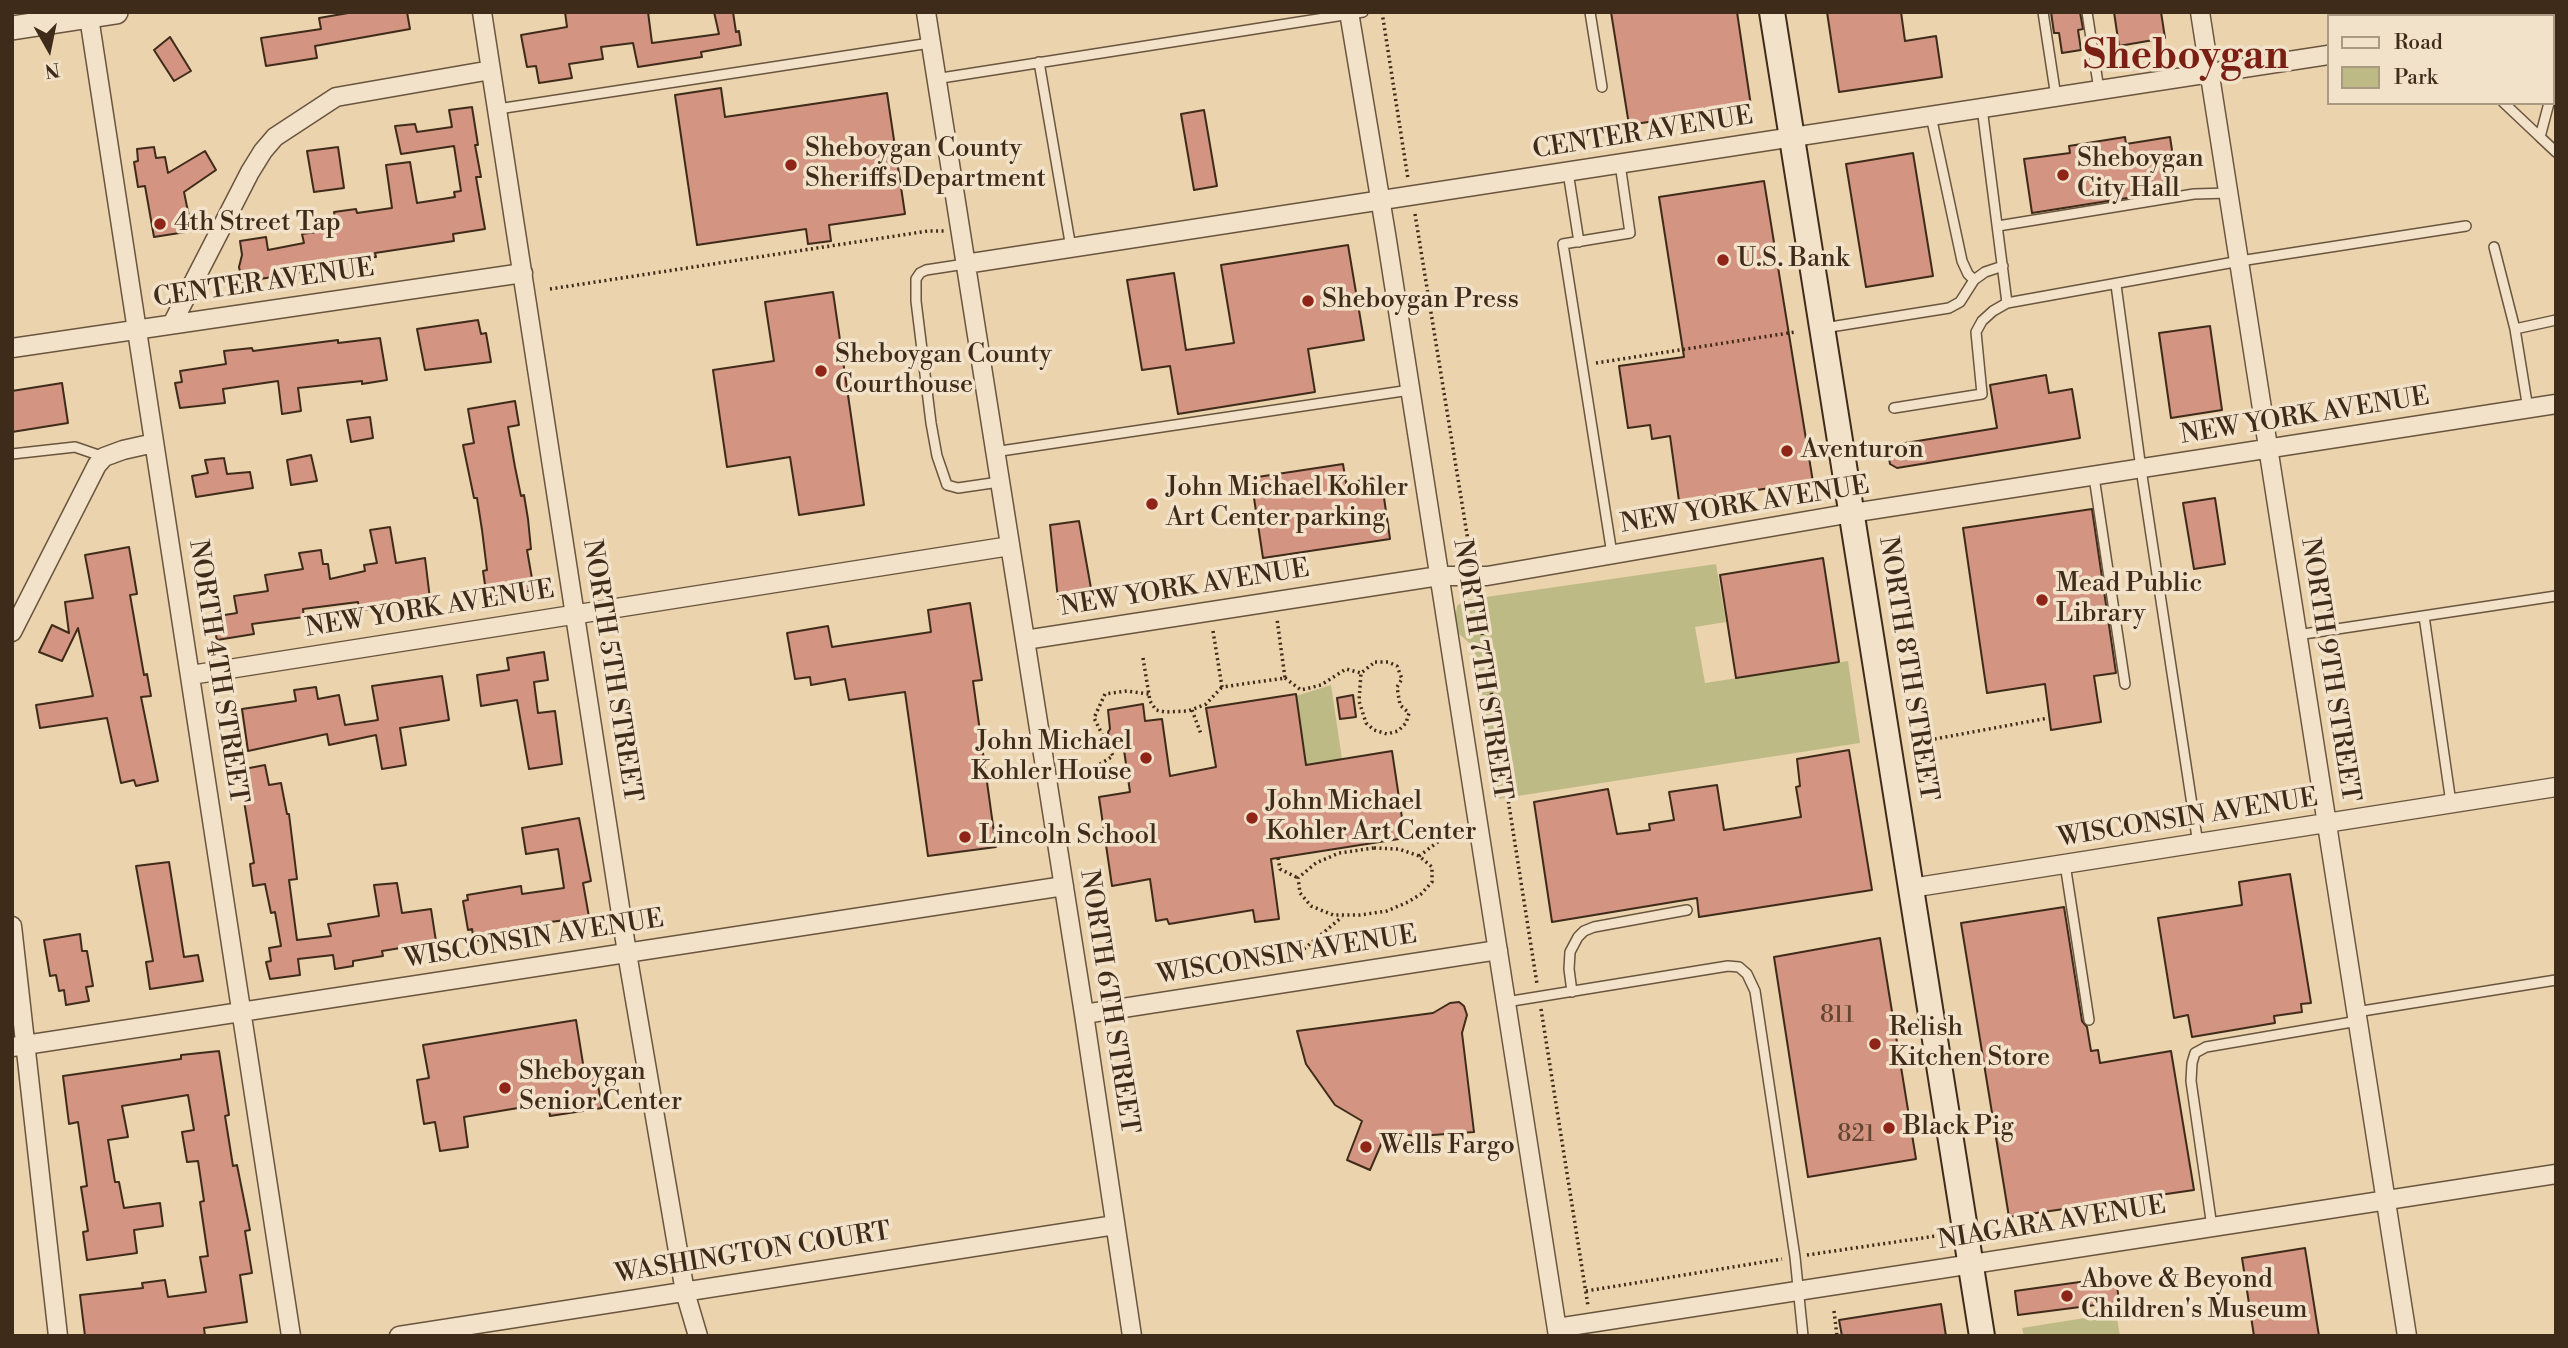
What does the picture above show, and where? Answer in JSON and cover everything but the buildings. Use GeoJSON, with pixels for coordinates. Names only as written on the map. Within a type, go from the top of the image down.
{"type":"FeatureCollection","features":[{"type":"Feature","properties":{"kind":"main road","name":"NORTH 8TH STREET"},"geometry":{"type":"LineString","coordinates":[[1772,12],[1982,1336]]}},
{"type":"Feature","properties":{"kind":"street"},"geometry":{"type":"LineString","coordinates":[[12,28],[116,12]]}},
{"type":"Feature","properties":{"kind":"street","name":"NORTH 5TH STREET"},"geometry":{"type":"LineString","coordinates":[[482,12],[627,953],[685,1292],[698,1336]]}},
{"type":"Feature","properties":{"kind":"street","name":"NORTH 6TH STREET"},"geometry":{"type":"LineString","coordinates":[[926,12],[1132,1336]]}},
{"type":"Feature","properties":{"kind":"street","name":"NORTH 9TH STREET"},"geometry":{"type":"LineString","coordinates":[[2200,12],[2407,1336]]}},
{"type":"Feature","properties":{"kind":"street","name":"NORTH 7TH STREET"},"geometry":{"type":"LineString","coordinates":[[1354,13],[1380,201],[1557,1332]]}},
{"type":"Feature","properties":{"kind":"street","name":"NORTH 4TH STREET"},"geometry":{"type":"LineString","coordinates":[[89,16],[291,1336]]}},
{"type":"Feature","properties":{"kind":"street","name":"CENTER AVENUE"},"geometry":{"type":"LineString","coordinates":[[965,264],[2326,55]]}},
{"type":"Feature","properties":{"kind":"street"},"geometry":{"type":"LineString","coordinates":[[172,324],[255,163],[275,137],[337,97],[491,70]]}},
{"type":"Feature","properties":{"kind":"street","name":"CENTER AVENUE"},"geometry":{"type":"LineString","coordinates":[[12,348],[523,273]]}},
{"type":"Feature","properties":{"kind":"street","name":"NEW YORK AVENUE"},"geometry":{"type":"LineString","coordinates":[[1025,640],[1439,576],[1472,577],[1852,513],[2556,404]]}},
{"type":"Feature","properties":{"kind":"street"},"geometry":{"type":"LineString","coordinates":[[12,632],[97,465],[104,457],[155,443]]}},
{"type":"Feature","properties":{"kind":"street","name":"NEW YORK AVENUE"},"geometry":{"type":"LineString","coordinates":[[191,675],[1010,546]]}},
{"type":"Feature","properties":{"kind":"street","name":"WISCONSIN AVENUE"},"geometry":{"type":"LineString","coordinates":[[1911,888],[2556,787]]}},
{"type":"Feature","properties":{"kind":"street","name":"WISCONSIN AVENUE"},"geometry":{"type":"LineString","coordinates":[[18,1046],[1064,886]]}},
{"type":"Feature","properties":{"kind":"street"},"geometry":{"type":"LineString","coordinates":[[12,926],[18,1046],[58,1336]]}},
{"type":"Feature","properties":{"kind":"street","name":"WISCONSIN AVENUE"},"geometry":{"type":"LineString","coordinates":[[1084,1014],[1498,950]]}},
{"type":"Feature","properties":{"kind":"street","name":"NIAGARA AVENUE"},"geometry":{"type":"LineString","coordinates":[[1557,1332],[1591,1323],[1797,1290],[2556,1174]]}},
{"type":"Feature","properties":{"kind":"street","name":"WASHINGTON COURT"},"geometry":{"type":"LineString","coordinates":[[399,1336],[1115,1225]]}},
{"type":"Feature","properties":{"kind":"lane"},"geometry":{"type":"LineString","coordinates":[[1590,12],[1602,87]]}},
{"type":"Feature","properties":{"kind":"lane"},"geometry":{"type":"LineString","coordinates":[[2043,12],[2056,97]]}},
{"type":"Feature","properties":{"kind":"lane"},"geometry":{"type":"LineString","coordinates":[[2087,12],[2099,90]]}},
{"type":"Feature","properties":{"kind":"lane"},"geometry":{"type":"LineString","coordinates":[[935,79],[1354,13]]}},
{"type":"Feature","properties":{"kind":"lane"},"geometry":{"type":"LineString","coordinates":[[498,109],[930,43]]}},
{"type":"Feature","properties":{"kind":"lane"},"geometry":{"type":"LineString","coordinates":[[1040,62],[1071,248]]}},
{"type":"Feature","properties":{"kind":"lane"},"geometry":{"type":"LineString","coordinates":[[2506,105],[2556,152]]}},
{"type":"Feature","properties":{"kind":"lane"},"geometry":{"type":"LineString","coordinates":[[2540,137],[2550,105]]}},
{"type":"Feature","properties":{"kind":"lane"},"geometry":{"type":"LineString","coordinates":[[1982,108],[2007,303]]}},
{"type":"Feature","properties":{"kind":"lane"},"geometry":{"type":"LineString","coordinates":[[1931,116],[1962,261],[1974,280]]}},
{"type":"Feature","properties":{"kind":"lane"},"geometry":{"type":"LineString","coordinates":[[1612,554],[1563,244],[1630,233],[1620,164]]}},
{"type":"Feature","properties":{"kind":"lane"},"geometry":{"type":"LineString","coordinates":[[1568,172],[1579,242]]}},
{"type":"Feature","properties":{"kind":"lane"},"geometry":{"type":"LineString","coordinates":[[1998,226],[2194,194],[2229,193]]}},
{"type":"Feature","properties":{"kind":"lane"},"geometry":{"type":"LineString","coordinates":[[1894,408],[1982,394],[1976,332],[1993,310],[2007,303],[2240,261],[2466,226]]}},
{"type":"Feature","properties":{"kind":"lane"},"geometry":{"type":"LineString","coordinates":[[2494,247],[2515,329],[2528,409]]}},
{"type":"Feature","properties":{"kind":"lane"},"geometry":{"type":"LineString","coordinates":[[965,264],[926,270],[916,279],[916,301],[932,432],[942,474],[949,486],[961,488],[999,482]]}},
{"type":"Feature","properties":{"kind":"lane"},"geometry":{"type":"LineString","coordinates":[[1822,328],[1949,308],[1960,302],[1974,280],[1985,272],[2003,266]]}},
{"type":"Feature","properties":{"kind":"lane"},"geometry":{"type":"LineString","coordinates":[[2116,285],[2198,844]]}},
{"type":"Feature","properties":{"kind":"lane"},"geometry":{"type":"LineString","coordinates":[[2515,329],[2556,320]]}},
{"type":"Feature","properties":{"kind":"lane"},"geometry":{"type":"LineString","coordinates":[[994,452],[1410,390]]}},
{"type":"Feature","properties":{"kind":"lane"},"geometry":{"type":"LineString","coordinates":[[12,454],[75,447],[104,457]]}},
{"type":"Feature","properties":{"kind":"lane"},"geometry":{"type":"LineString","coordinates":[[2094,477],[2125,684]]}},
{"type":"Feature","properties":{"kind":"lane"},"geometry":{"type":"LineString","coordinates":[[2297,635],[2556,596]]}},
{"type":"Feature","properties":{"kind":"lane"},"geometry":{"type":"LineString","coordinates":[[2424,616],[2451,803]]}},
{"type":"Feature","properties":{"kind":"lane"},"geometry":{"type":"LineString","coordinates":[[2065,864],[2089,1020]]}},
{"type":"Feature","properties":{"kind":"lane"},"geometry":{"type":"LineString","coordinates":[[1572,992],[1570,952],[1584,931],[1687,911]]}},
{"type":"Feature","properties":{"kind":"lane"},"geometry":{"type":"LineString","coordinates":[[1506,1002],[1728,966],[1739,967],[1747,974],[1755,991],[1795,1257],[1803,1336]]}},
{"type":"Feature","properties":{"kind":"lane"},"geometry":{"type":"LineString","coordinates":[[2212,1227],[2191,1081],[2195,1053],[2206,1047],[2357,1016],[2556,980]]}},
{"type":"Feature","properties":{"kind":"path"},"geometry":{"type":"LineString","coordinates":[[1382,12],[1469,540],[1472,577],[1591,1323]]}},
{"type":"Feature","properties":{"kind":"path"},"geometry":{"type":"LineString","coordinates":[[550,289],[928,232],[960,231]]}},
{"type":"Feature","properties":{"kind":"path"},"geometry":{"type":"LineString","coordinates":[[1583,365],[1795,332]]}},
{"type":"Feature","properties":{"kind":"path"},"geometry":{"type":"LineString","coordinates":[[1274,601],[1285,678],[1301,690],[1321,685],[1346,669],[1361,673]]}},
{"type":"Feature","properties":{"kind":"path"},"geometry":{"type":"LineString","coordinates":[[1209,611],[1222,687]]}},
{"type":"Feature","properties":{"kind":"path"},"geometry":{"type":"LineString","coordinates":[[1143,658],[1150,701],[1156,710],[1165,712],[1192,710],[1206,704],[1222,687],[1285,678]]}},
{"type":"Feature","properties":{"kind":"path"},"geometry":{"type":"LineString","coordinates":[[1375,662],[1388,662],[1396,666],[1402,679],[1397,687],[1400,705],[1409,713],[1406,723],[1398,731],[1387,734],[1374,730],[1366,723],[1359,701],[1361,673],[1375,662]]}},
{"type":"Feature","properties":{"kind":"path"},"geometry":{"type":"LineString","coordinates":[[1084,769],[1097,766],[1113,756],[1094,718],[1105,694],[1127,691],[1149,694]]}},
{"type":"Feature","properties":{"kind":"path"},"geometry":{"type":"LineString","coordinates":[[1192,710],[1201,734]]}},
{"type":"Feature","properties":{"kind":"path"},"geometry":{"type":"LineString","coordinates":[[1913,743],[2048,718]]}},
{"type":"Feature","properties":{"kind":"path"},"geometry":{"type":"LineString","coordinates":[[1419,856],[1450,833]]}},
{"type":"Feature","properties":{"kind":"path"},"geometry":{"type":"LineString","coordinates":[[1374,848],[1399,849],[1419,856],[1432,867],[1432,882],[1421,894],[1387,911],[1344,915],[1333,915],[1311,906],[1300,893],[1298,878],[1316,863],[1339,853],[1374,848]]}},
{"type":"Feature","properties":{"kind":"path"},"geometry":{"type":"LineString","coordinates":[[1278,858],[1280,869],[1298,878]]}},
{"type":"Feature","properties":{"kind":"path"},"geometry":{"type":"LineString","coordinates":[[1304,949],[1344,915]]}},
{"type":"Feature","properties":{"kind":"path"},"geometry":{"type":"LineString","coordinates":[[1586,1291],[1936,1236]]}},
{"type":"Feature","properties":{"kind":"path"},"geometry":{"type":"LineString","coordinates":[[1834,1311],[1837,1336]]}},
{"type":"Feature","properties":{"kind":"green space"},"geometry":{"type":"Polygon","coordinates":[[[1716,564],[1726,622],[1695,627],[1705,683],[1848,661],[1860,743],[1498,799],[1474,647],[1459,634],[1455,620],[1457,606],[1465,600],[1716,564]]]}},
{"type":"Feature","properties":{"kind":"green space"},"geometry":{"type":"Polygon","coordinates":[[[1331,685],[1342,759],[1306,765],[1296,696],[1331,685]]]}},
{"type":"Feature","properties":{"kind":"green space"},"geometry":{"type":"Polygon","coordinates":[[[2116,1313],[2120,1336],[2024,1336],[2022,1328],[2116,1313]]]}},
{"type":"Feature","properties":{"kind":"place","name":"Sheboygan County Sheriffs Department"},"geometry":{"type":"Point","coordinates":[791,165]}},
{"type":"Feature","properties":{"kind":"place","name":"Sheboygan City Hall"},"geometry":{"type":"Point","coordinates":[2063,175]}},
{"type":"Feature","properties":{"kind":"place","name":"4th Street Tap"},"geometry":{"type":"Point","coordinates":[160,224]}},
{"type":"Feature","properties":{"kind":"place","name":"U.S. Bank"},"geometry":{"type":"Point","coordinates":[1723,260]}},
{"type":"Feature","properties":{"kind":"place","name":"Sheboygan Press"},"geometry":{"type":"Point","coordinates":[1308,301]}},
{"type":"Feature","properties":{"kind":"place","name":"Sheboygan County Courthouse"},"geometry":{"type":"Point","coordinates":[821,371]}},
{"type":"Feature","properties":{"kind":"place","name":"Aventuron"},"geometry":{"type":"Point","coordinates":[1787,451]}},
{"type":"Feature","properties":{"kind":"place","name":"John Michael Kohler Art Center parking"},"geometry":{"type":"Point","coordinates":[1152,504]}},
{"type":"Feature","properties":{"kind":"place","name":"Mead Public Library"},"geometry":{"type":"Point","coordinates":[2042,600]}},
{"type":"Feature","properties":{"kind":"place","name":"John Michael Kohler House"},"geometry":{"type":"Point","coordinates":[1146,758]}},
{"type":"Feature","properties":{"kind":"place","name":"John Michael Kohler Art Center"},"geometry":{"type":"Point","coordinates":[1252,818]}},
{"type":"Feature","properties":{"kind":"place","name":"Lincoln School"},"geometry":{"type":"Point","coordinates":[965,837]}},
{"type":"Feature","properties":{"kind":"place","name":"Relish Kitchen Store"},"geometry":{"type":"Point","coordinates":[1875,1044]}},
{"type":"Feature","properties":{"kind":"place","name":"Sheboygan Senior Center"},"geometry":{"type":"Point","coordinates":[505,1088]}},
{"type":"Feature","properties":{"kind":"place","name":"Black Pig"},"geometry":{"type":"Point","coordinates":[1889,1128]}},
{"type":"Feature","properties":{"kind":"place","name":"Wells Fargo"},"geometry":{"type":"Point","coordinates":[1366,1147]}},
{"type":"Feature","properties":{"kind":"place","name":"Above & Beyond Children's Museum"},"geometry":{"type":"Point","coordinates":[2067,1296]}},
{"type":"Feature","properties":{"kind":"district","name":"Sheboygan"},"geometry":{"type":"Point","coordinates":[2186,58]}}]}
